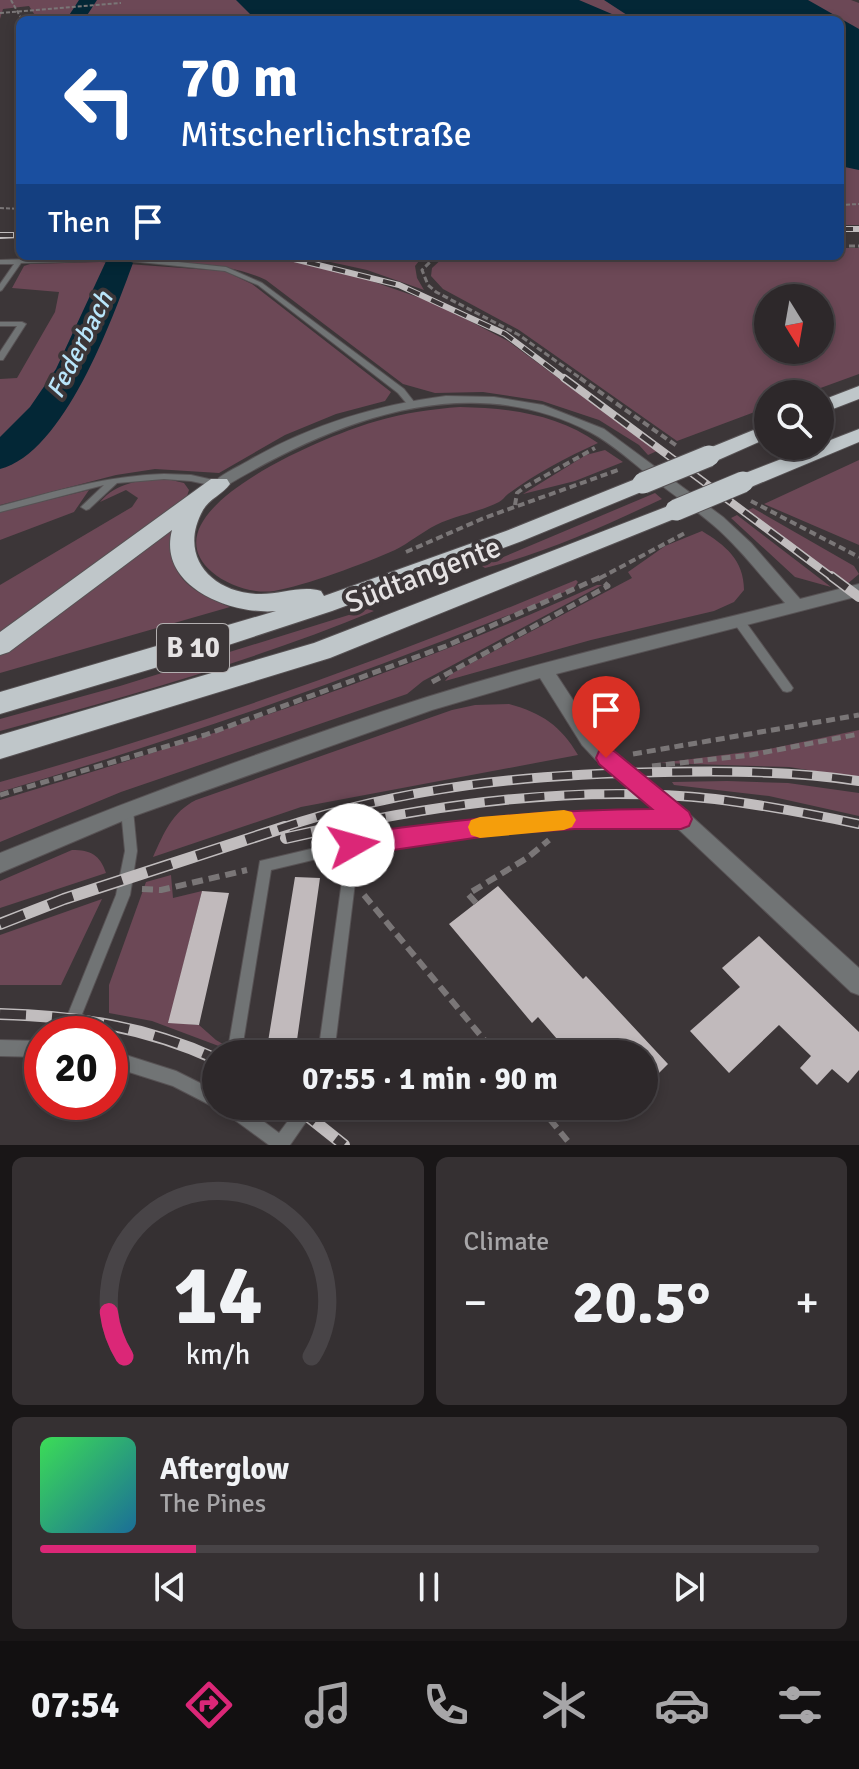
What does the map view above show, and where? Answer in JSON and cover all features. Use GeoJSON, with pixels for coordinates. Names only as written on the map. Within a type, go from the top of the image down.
{"type":"FeatureCollection","features":[{"type":"Feature","properties":{"kind":"highway"},"geometry":{"type":"LineString","coordinates":[[834,402],[859,392]]}},
{"type":"Feature","properties":{"kind":"highway","name":"Südtangente"},"geometry":{"type":"LineString","coordinates":[[0,747],[321,651],[676,510],[745,490],[859,435]]}},
{"type":"Feature","properties":{"kind":"highway","name":"Südtangente"},"geometry":{"type":"LineString","coordinates":[[0,703],[210,643],[384,585],[517,535],[754,436]]}},
{"type":"Feature","properties":{"kind":"highway"},"geometry":{"type":"LineString","coordinates":[[0,645],[219,484]]}},
{"type":"Feature","properties":{"kind":"highway"},"geometry":{"type":"LineString","coordinates":[[194,505],[181,540],[184,558],[193,575],[214,590],[238,599],[267,603],[384,585]]}},
{"type":"Feature","properties":{"kind":"street"},"geometry":{"type":"LineString","coordinates":[[219,484],[271,452],[321,428],[357,416],[411,403],[460,400],[527,406],[557,413],[611,439],[727,529],[796,605]]}},
{"type":"Feature","properties":{"kind":"street"},"geometry":{"type":"LineString","coordinates":[[0,863],[127,810],[429,704],[544,670],[859,590]]}},
{"type":"Feature","properties":{"kind":"street"},"geometry":{"type":"LineString","coordinates":[[544,670],[589,740],[681,819],[859,984]]}},
{"type":"Feature","properties":{"kind":"lane"},"geometry":{"type":"LineString","coordinates":[[0,262],[44,260]]}},
{"type":"Feature","properties":{"kind":"lane"},"geometry":{"type":"LineString","coordinates":[[147,260],[226,269],[260,284],[401,391],[411,403]]}},
{"type":"Feature","properties":{"kind":"lane"},"geometry":{"type":"LineString","coordinates":[[0,289],[19,261]]}},
{"type":"Feature","properties":{"kind":"lane"},"geometry":{"type":"LineString","coordinates":[[0,324],[22,324],[0,358]]}},
{"type":"Feature","properties":{"kind":"lane"},"geometry":{"type":"LineString","coordinates":[[0,509],[117,479],[173,475],[219,484]]}},
{"type":"Feature","properties":{"kind":"lane"},"geometry":{"type":"LineString","coordinates":[[86,507],[117,479]]}},
{"type":"Feature","properties":{"kind":"lane"},"geometry":{"type":"LineString","coordinates":[[738,620],[787,688]]}},
{"type":"Feature","properties":{"kind":"lane"},"geometry":{"type":"LineString","coordinates":[[74,1016],[125,887],[131,851],[127,810]]}},
{"type":"Feature","properties":{"kind":"lane"},"geometry":{"type":"LineString","coordinates":[[236,1040],[265,865],[353,845],[501,824],[575,819],[681,819]]}},
{"type":"Feature","properties":{"kind":"lane"},"geometry":{"type":"LineString","coordinates":[[328,1040],[353,845]]}},
{"type":"Feature","properties":{"kind":"lane"},"geometry":{"type":"LineString","coordinates":[[0,1048],[24,1049]]}},
{"type":"Feature","properties":{"kind":"lane"},"geometry":{"type":"LineString","coordinates":[[128,1064],[176,1079],[202,1092]]}},
{"type":"Feature","properties":{"kind":"lane"},"geometry":{"type":"LineString","coordinates":[[249,1120],[281,1144],[299,1120]]}},
{"type":"Feature","properties":{"kind":"path"},"geometry":{"type":"LineString","coordinates":[[11,0],[19,16]]}},
{"type":"Feature","properties":{"kind":"path"},"geometry":{"type":"LineString","coordinates":[[0,13],[121,3]]}},
{"type":"Feature","properties":{"kind":"path"},"geometry":{"type":"LineString","coordinates":[[432,260],[422,270],[428,285],[436,292],[519,335],[685,452]]}},
{"type":"Feature","properties":{"kind":"path"},"geometry":{"type":"LineString","coordinates":[[515,505],[517,493],[525,487],[611,439]]}},
{"type":"Feature","properties":{"kind":"path"},"geometry":{"type":"LineString","coordinates":[[404,553],[442,533],[625,468]]}},
{"type":"Feature","properties":{"kind":"path"},"geometry":{"type":"LineString","coordinates":[[745,490],[779,518],[859,557]]}},
{"type":"Feature","properties":{"kind":"path"},"geometry":{"type":"LineString","coordinates":[[0,795],[205,735],[446,646],[600,579],[696,527]]}},
{"type":"Feature","properties":{"kind":"path"},"geometry":{"type":"LineString","coordinates":[[429,704],[432,681],[608,586],[600,579]]}},
{"type":"Feature","properties":{"kind":"path"},"geometry":{"type":"LineString","coordinates":[[614,764],[859,715]]}},
{"type":"Feature","properties":{"kind":"path"},"geometry":{"type":"LineString","coordinates":[[614,764],[751,755],[859,734]]}},
{"type":"Feature","properties":{"kind":"path"},"geometry":{"type":"LineString","coordinates":[[476,903],[468,894],[527,858],[575,819]]}},
{"type":"Feature","properties":{"kind":"path"},"geometry":{"type":"LineString","coordinates":[[125,887],[161,890],[265,865]]}},
{"type":"Feature","properties":{"kind":"path"},"geometry":{"type":"LineString","coordinates":[[347,875],[484,1040]]}},
{"type":"Feature","properties":{"kind":"path"},"geometry":{"type":"LineString","coordinates":[[550,1120],[571,1145]]}},
{"type":"Feature","properties":{"kind":"shaded area"},"geometry":{"type":"Polygon","coordinates":[[[0,0],[851,0],[859,3],[859,225],[844,225],[844,16],[35,16],[29,6],[3,9],[0,19],[0,0]]]}},
{"type":"Feature","properties":{"kind":"shaded area"},"geometry":{"type":"Polygon","coordinates":[[[844,248],[859,248],[859,374],[834,383],[834,380],[754,380],[754,412],[677,441],[519,330],[443,289],[431,276],[432,268],[441,260],[844,260],[844,248]]]}},
{"type":"Feature","properties":{"kind":"shaded area"},"geometry":{"type":"Polygon","coordinates":[[[162,260],[288,260],[351,274],[435,303],[508,341],[657,451],[648,455],[639,445],[599,420],[542,401],[483,392],[435,393],[403,384],[266,280],[218,267],[162,260]]]}},
{"type":"Feature","properties":{"kind":"shaded area"},"geometry":{"type":"Polygon","coordinates":[[[321,260],[420,260],[415,266],[424,290],[367,270],[321,260]]]}},
{"type":"Feature","properties":{"kind":"shaded area"},"geometry":{"type":"Polygon","coordinates":[[[100,262],[224,271],[252,284],[391,392],[385,401],[336,414],[285,435],[219,473],[155,469],[116,475],[0,505],[0,379],[17,378],[55,312],[59,292],[12,288],[24,266],[30,264],[100,262]]]}},
{"type":"Feature","properties":{"kind":"shaded area"},"geometry":{"type":"Polygon","coordinates":[[[460,407],[532,414],[566,425],[598,443],[540,473],[492,505],[436,525],[383,555],[287,588],[258,591],[233,585],[212,572],[197,548],[202,524],[221,500],[287,457],[377,421],[460,407]]]}},
{"type":"Feature","properties":{"kind":"shaded area"},"geometry":{"type":"Polygon","coordinates":[[[605,450],[623,462],[575,481],[523,494],[586,455],[605,450]]]}},
{"type":"Feature","properties":{"kind":"shaded area"},"geometry":{"type":"Polygon","coordinates":[[[859,460],[859,545],[764,504],[859,460]]]}},
{"type":"Feature","properties":{"kind":"shaded area"},"geometry":{"type":"Polygon","coordinates":[[[163,478],[184,483],[189,490],[187,496],[0,632],[0,585],[132,507],[138,498],[126,490],[100,502],[114,490],[128,484],[163,478]]]}},
{"type":"Feature","properties":{"kind":"shaded area"},"geometry":{"type":"Polygon","coordinates":[[[89,490],[74,512],[0,540],[0,512],[89,490]]]}},
{"type":"Feature","properties":{"kind":"shaded area"},"geometry":{"type":"Polygon","coordinates":[[[655,493],[662,499],[597,528],[531,555],[485,568],[482,566],[655,493]]]}},
{"type":"Feature","properties":{"kind":"shaded area"},"geometry":{"type":"Polygon","coordinates":[[[753,508],[854,566],[859,574],[846,585],[748,510],[753,508]]]}},
{"type":"Feature","properties":{"kind":"shaded area"},"geometry":{"type":"Polygon","coordinates":[[[737,515],[831,587],[795,577],[731,518],[737,515]]]}},
{"type":"Feature","properties":{"kind":"shaded area"},"geometry":{"type":"Polygon","coordinates":[[[172,526],[172,557],[182,578],[202,594],[230,607],[0,673],[0,653],[172,526]]]}},
{"type":"Feature","properties":{"kind":"shaded area"},"geometry":{"type":"Polygon","coordinates":[[[702,531],[732,554],[741,570],[744,590],[734,602],[714,611],[591,640],[445,681],[451,674],[632,578],[628,572],[665,546],[702,531]]]}},
{"type":"Feature","properties":{"kind":"shaded area"},"geometry":{"type":"Polygon","coordinates":[[[576,580],[578,582],[574,588],[551,598],[347,677],[209,726],[0,792],[0,782],[291,690],[576,580]]]}},
{"type":"Feature","properties":{"kind":"shaded area"},"geometry":{"type":"Polygon","coordinates":[[[602,585],[423,681],[407,694],[121,792],[0,842],[0,800],[152,753],[377,676],[602,585]]]}},
{"type":"Feature","properties":{"kind":"shaded area"},"geometry":{"type":"Polygon","coordinates":[[[368,609],[374,611],[236,662],[0,731],[0,719],[120,686],[368,609]]]}},
{"type":"Feature","properties":{"kind":"shaded area"},"geometry":{"type":"Polygon","coordinates":[[[509,704],[550,722],[578,755],[301,807],[153,857],[175,817],[196,800],[452,710],[475,705],[509,704]]]}},
{"type":"Feature","properties":{"kind":"shaded area"},"geometry":{"type":"Polygon","coordinates":[[[859,730],[859,778],[789,767],[660,763],[769,749],[859,730]]]}},
{"type":"Feature","properties":{"kind":"shaded area"},"geometry":{"type":"Polygon","coordinates":[[[672,782],[788,783],[859,793],[859,816],[769,796],[674,785],[672,782]]]}},
{"type":"Feature","properties":{"kind":"shaded area"},"geometry":{"type":"Polygon","coordinates":[[[72,850],[94,855],[106,873],[0,908],[0,881],[72,850]]]}},
{"type":"Feature","properties":{"kind":"shaded area"},"geometry":{"type":"Polygon","coordinates":[[[171,875],[173,898],[202,891],[169,1022],[199,1025],[216,1040],[203,1040],[152,1021],[109,1013],[109,985],[146,882],[171,875]]]}},
{"type":"Feature","properties":{"kind":"shaded area"},"geometry":{"type":"Polygon","coordinates":[[[102,899],[61,985],[0,985],[0,935],[102,899]]]}},
{"type":"Feature","properties":{"kind":"water"},"geometry":{"type":"Polygon","coordinates":[[[236,0],[579,0],[617,16],[252,16],[236,0]]]}},
{"type":"Feature","properties":{"kind":"water"},"geometry":{"type":"Polygon","coordinates":[[[604,0],[808,0],[836,16],[631,16],[604,0]]]}},
{"type":"Feature","properties":{"kind":"water"},"geometry":{"type":"Polygon","coordinates":[[[844,20],[859,29],[859,170],[844,167],[844,20]]]}},
{"type":"Feature","properties":{"kind":"building"},"geometry":{"type":"Polygon","coordinates":[[[295,877],[320,878],[297,1040],[268,1040],[295,877]]]}},
{"type":"Feature","properties":{"kind":"building"},"geometry":{"type":"Polygon","coordinates":[[[498,886],[583,979],[586,976],[646,1040],[558,1040],[538,1017],[532,1023],[449,924],[498,886]]]}},
{"type":"Feature","properties":{"kind":"building"},"geometry":{"type":"Polygon","coordinates":[[[202,891],[229,893],[199,1025],[168,1023],[202,891]]]}},
{"type":"Feature","properties":{"kind":"building"},"geometry":{"type":"Polygon","coordinates":[[[759,936],[859,1032],[859,1070],[848,1083],[832,1069],[817,1085],[800,1068],[811,1056],[779,1025],[729,1073],[690,1031],[740,987],[722,968],[759,936]]]}},
{"type":"Feature","properties":{"kind":"building"},"geometry":{"type":"Polygon","coordinates":[[[658,1053],[668,1064],[658,1074],[658,1053]]]}},
{"type":"Feature","properties":{"kind":"waterway","name":"Federbach"},"geometry":{"type":"LineString","coordinates":[[78,16],[88,0]]}},
{"type":"Feature","properties":{"kind":"waterway","name":"Federbach"},"geometry":{"type":"LineString","coordinates":[[0,457],[42,415],[73,369],[118,263]]}},
{"type":"Feature","properties":{"kind":"tram line"},"geometry":{"type":"LineString","coordinates":[[0,238],[16,237]]}},
{"type":"Feature","properties":{"kind":"railway"},"geometry":{"type":"LineString","coordinates":[[844,229],[859,229]]}},
{"type":"Feature","properties":{"kind":"railway"},"geometry":{"type":"LineString","coordinates":[[0,235],[16,235]]}},
{"type":"Feature","properties":{"kind":"railway"},"geometry":{"type":"LineString","coordinates":[[298,260],[399,285],[505,334],[566,380]]}},
{"type":"Feature","properties":{"kind":"railway"},"geometry":{"type":"LineString","coordinates":[[564,378],[833,578]]}},
{"type":"Feature","properties":{"kind":"railway"},"geometry":{"type":"LineString","coordinates":[[831,576],[859,597]]}},
{"type":"Feature","properties":{"kind":"railway"},"geometry":{"type":"LineString","coordinates":[[278,829],[326,814],[421,793],[565,776],[786,773],[859,781]]}},
{"type":"Feature","properties":{"kind":"railway"},"geometry":{"type":"LineString","coordinates":[[327,829],[423,811],[520,798],[618,794],[715,799],[859,824]]}},
{"type":"Feature","properties":{"kind":"railway"},"geometry":{"type":"LineString","coordinates":[[0,924],[64,899],[285,827]]}},
{"type":"Feature","properties":{"kind":"railway"},"geometry":{"type":"LineString","coordinates":[[286,838],[336,827]]}},
{"type":"Feature","properties":{"kind":"railway"},"geometry":{"type":"LineString","coordinates":[[0,1014],[56,1017],[111,1025],[202,1053]]}},
{"type":"Feature","properties":{"kind":"railway"},"geometry":{"type":"LineString","coordinates":[[313,1120],[344,1145]]}},
{"type":"Feature","properties":{"kind":"slow traffic"},"geometry":{"type":"LineString","coordinates":[[480,827],[564,820]]}},
{"type":"Feature","properties":{"kind":"route"},"geometry":{"type":"LineString","coordinates":[[353,845],[501,824],[575,819],[681,819],[606,758]]}}]}
